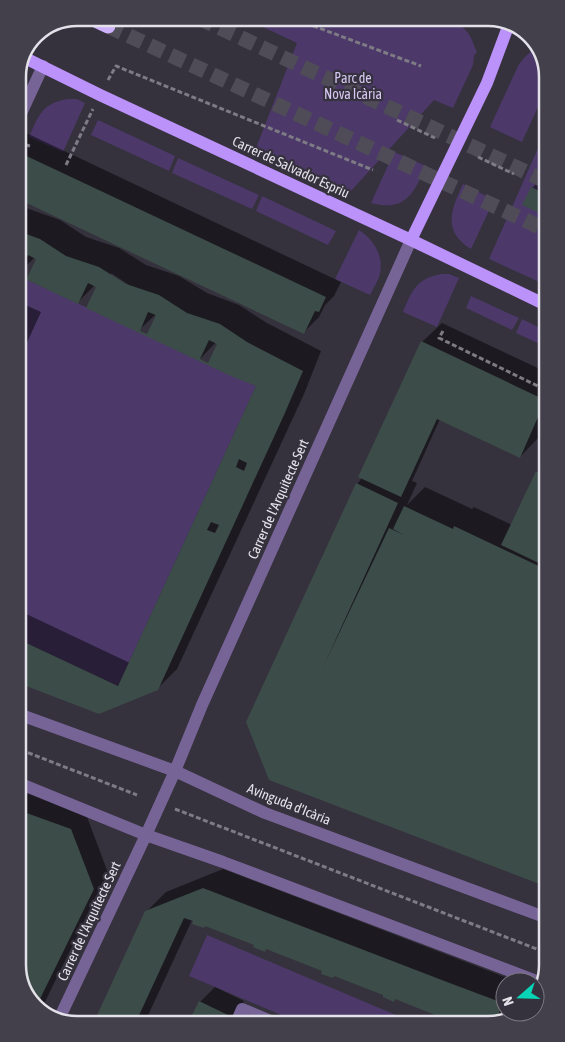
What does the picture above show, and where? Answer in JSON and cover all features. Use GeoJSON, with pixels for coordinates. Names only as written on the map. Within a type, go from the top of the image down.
{"type":"FeatureCollection","features":[{"type":"Feature","properties":{"kind":"main road"},"geometry":{"type":"LineString","coordinates":[[412,240],[487,83],[507,31]]}},
{"type":"Feature","properties":{"kind":"main road","name":"Carrer de Salvador Espriu"},"geometry":{"type":"LineString","coordinates":[[30,60],[539,302]]}},
{"type":"Feature","properties":{"kind":"street"},"geometry":{"type":"LineString","coordinates":[[26,103],[43,66]]}},
{"type":"Feature","properties":{"kind":"street","name":"Carrer de l'Arquitecte Sert"},"geometry":{"type":"LineString","coordinates":[[62,1013],[146,835],[202,705],[412,240]]}},
{"type":"Feature","properties":{"kind":"street","name":"Avinguda d'Icària"},"geometry":{"type":"LineString","coordinates":[[26,717],[174,771],[265,812],[539,915]]}},
{"type":"Feature","properties":{"kind":"street"},"geometry":{"type":"LineString","coordinates":[[26,786],[146,835],[232,865],[513,972]]}},
{"type":"Feature","properties":{"kind":"street"},"geometry":{"type":"LineString","coordinates":[[239,1016],[242,1009],[252,1016]]}},
{"type":"Feature","properties":{"kind":"path"},"geometry":{"type":"LineString","coordinates":[[314,26],[421,66]]}},
{"type":"Feature","properties":{"kind":"path","name":"Carrer de Salvador Espriu"},"geometry":{"type":"LineString","coordinates":[[106,83],[116,66],[374,170]]}},
{"type":"Feature","properties":{"kind":"path"},"geometry":{"type":"LineString","coordinates":[[66,165],[94,106]]}},
{"type":"Feature","properties":{"kind":"path"},"geometry":{"type":"LineString","coordinates":[[397,120],[435,138]]}},
{"type":"Feature","properties":{"kind":"path"},"geometry":{"type":"LineString","coordinates":[[478,157],[514,174]]}},
{"type":"Feature","properties":{"kind":"path"},"geometry":{"type":"LineString","coordinates":[[443,332],[439,338],[539,387]]}},
{"type":"Feature","properties":{"kind":"path"},"geometry":{"type":"LineString","coordinates":[[26,752],[137,795]]}},
{"type":"Feature","properties":{"kind":"path"},"geometry":{"type":"LineString","coordinates":[[174,809],[539,950]]}},
{"type":"Feature","properties":{"kind":"green space","name":"Parc de Nova Icària"},"geometry":{"type":"Polygon","coordinates":[[[261,26],[461,26],[471,38],[477,52],[474,55],[473,65],[453,108],[434,100],[351,191],[256,148],[297,43],[261,26]]]}},
{"type":"Feature","properties":{"kind":"green space"},"geometry":{"type":"Polygon","coordinates":[[[532,52],[538,68],[539,105],[522,142],[490,127],[518,66],[532,52]]]}},
{"type":"Feature","properties":{"kind":"green space"},"geometry":{"type":"Polygon","coordinates":[[[68,99],[77,99],[85,103],[63,152],[29,137],[42,111],[52,104],[68,99]]]}},
{"type":"Feature","properties":{"kind":"green space"},"geometry":{"type":"Polygon","coordinates":[[[98,120],[175,156],[169,171],[91,135],[98,120]]]}},
{"type":"Feature","properties":{"kind":"green space"},"geometry":{"type":"Polygon","coordinates":[[[539,146],[539,282],[489,259],[539,146]]]}},
{"type":"Feature","properties":{"kind":"green space"},"geometry":{"type":"Polygon","coordinates":[[[394,152],[426,166],[422,176],[412,192],[400,203],[383,205],[371,203],[394,152]]]}},
{"type":"Feature","properties":{"kind":"green space"},"geometry":{"type":"Polygon","coordinates":[[[178,158],[259,195],[252,209],[172,173],[178,158]]]}},
{"type":"Feature","properties":{"kind":"green space"},"geometry":{"type":"Polygon","coordinates":[[[463,184],[494,200],[471,249],[456,235],[452,220],[455,203],[463,184]]]}},
{"type":"Feature","properties":{"kind":"green space"},"geometry":{"type":"Polygon","coordinates":[[[262,196],[336,231],[328,245],[256,211],[262,196]]]}},
{"type":"Feature","properties":{"kind":"green space"},"geometry":{"type":"Polygon","coordinates":[[[359,230],[369,238],[379,254],[380,274],[370,295],[335,279],[359,230]]]}},
{"type":"Feature","properties":{"kind":"green space"},"geometry":{"type":"Polygon","coordinates":[[[442,274],[449,274],[459,278],[437,327],[403,312],[416,286],[427,279],[442,274]]]}},
{"type":"Feature","properties":{"kind":"green space"},"geometry":{"type":"Polygon","coordinates":[[[26,279],[256,386],[118,686],[26,643],[26,279]]]}},
{"type":"Feature","properties":{"kind":"green space"},"geometry":{"type":"Polygon","coordinates":[[[471,296],[519,318],[512,330],[466,308],[471,296]]]}},
{"type":"Feature","properties":{"kind":"green space"},"geometry":{"type":"Polygon","coordinates":[[[522,319],[539,328],[539,344],[516,333],[522,319]]]}},
{"type":"Feature","properties":{"kind":"green space"},"geometry":{"type":"Polygon","coordinates":[[[207,935],[398,1016],[284,1016],[189,976],[207,935]]]}},
{"type":"Feature","properties":{"kind":"building"},"geometry":{"type":"Polygon","coordinates":[[[26,156],[326,297],[319,312],[315,311],[304,334],[26,203],[26,156]]]}},
{"type":"Feature","properties":{"kind":"building"},"geometry":{"type":"Polygon","coordinates":[[[531,187],[539,191],[539,213],[522,205],[531,187]]]}},
{"type":"Feature","properties":{"kind":"building"},"geometry":{"type":"Polygon","coordinates":[[[26,234],[40,239],[66,256],[99,267],[126,284],[159,295],[187,313],[220,324],[247,342],[303,371],[158,690],[99,714],[26,686],[26,643],[118,686],[256,386],[86,308],[96,287],[88,283],[78,304],[26,279],[36,259],[28,255],[26,259],[26,234]],[[148,312],[140,331],[147,334],[156,315],[148,312]],[[209,340],[200,359],[208,363],[217,344],[209,340]],[[239,459],[236,467],[244,471],[247,463],[239,459]],[[211,522],[207,530],[215,533],[219,525],[211,522]]]}},
{"type":"Feature","properties":{"kind":"building"},"geometry":{"type":"Polygon","coordinates":[[[421,341],[539,397],[539,417],[520,458],[437,419],[401,497],[358,477],[421,341]]]}},
{"type":"Feature","properties":{"kind":"building"},"geometry":{"type":"Polygon","coordinates":[[[536,471],[539,473],[539,563],[501,545],[536,471]]]}},
{"type":"Feature","properties":{"kind":"building"},"geometry":{"type":"Polygon","coordinates":[[[356,483],[398,503],[324,665],[389,528],[404,535],[393,529],[404,506],[453,529],[454,526],[539,566],[539,884],[269,780],[246,722],[356,483]]]}},
{"type":"Feature","properties":{"kind":"building"},"geometry":{"type":"Polygon","coordinates":[[[26,813],[71,829],[94,889],[40,999],[30,984],[26,964],[26,813]]]}},
{"type":"Feature","properties":{"kind":"building"},"geometry":{"type":"Polygon","coordinates":[[[203,888],[495,1000],[495,1015],[438,1016],[395,999],[394,1002],[383,997],[383,995],[334,976],[333,978],[321,974],[322,971],[266,949],[265,952],[253,947],[254,945],[205,926],[204,928],[192,924],[193,921],[184,918],[139,1016],[97,1016],[145,911],[203,888]]]}},
{"type":"Feature","properties":{"kind":"building"},"geometry":{"type":"Polygon","coordinates":[[[199,1001],[230,1016],[192,1016],[199,1001]]]}},
{"type":"Feature","properties":{"kind":"tunnel"},"geometry":{"type":"LineString","coordinates":[[108,26],[539,227]]}},
{"type":"Feature","properties":{"kind":"tunnel"},"geometry":{"type":"LineString","coordinates":[[216,26],[539,178]]}}]}
